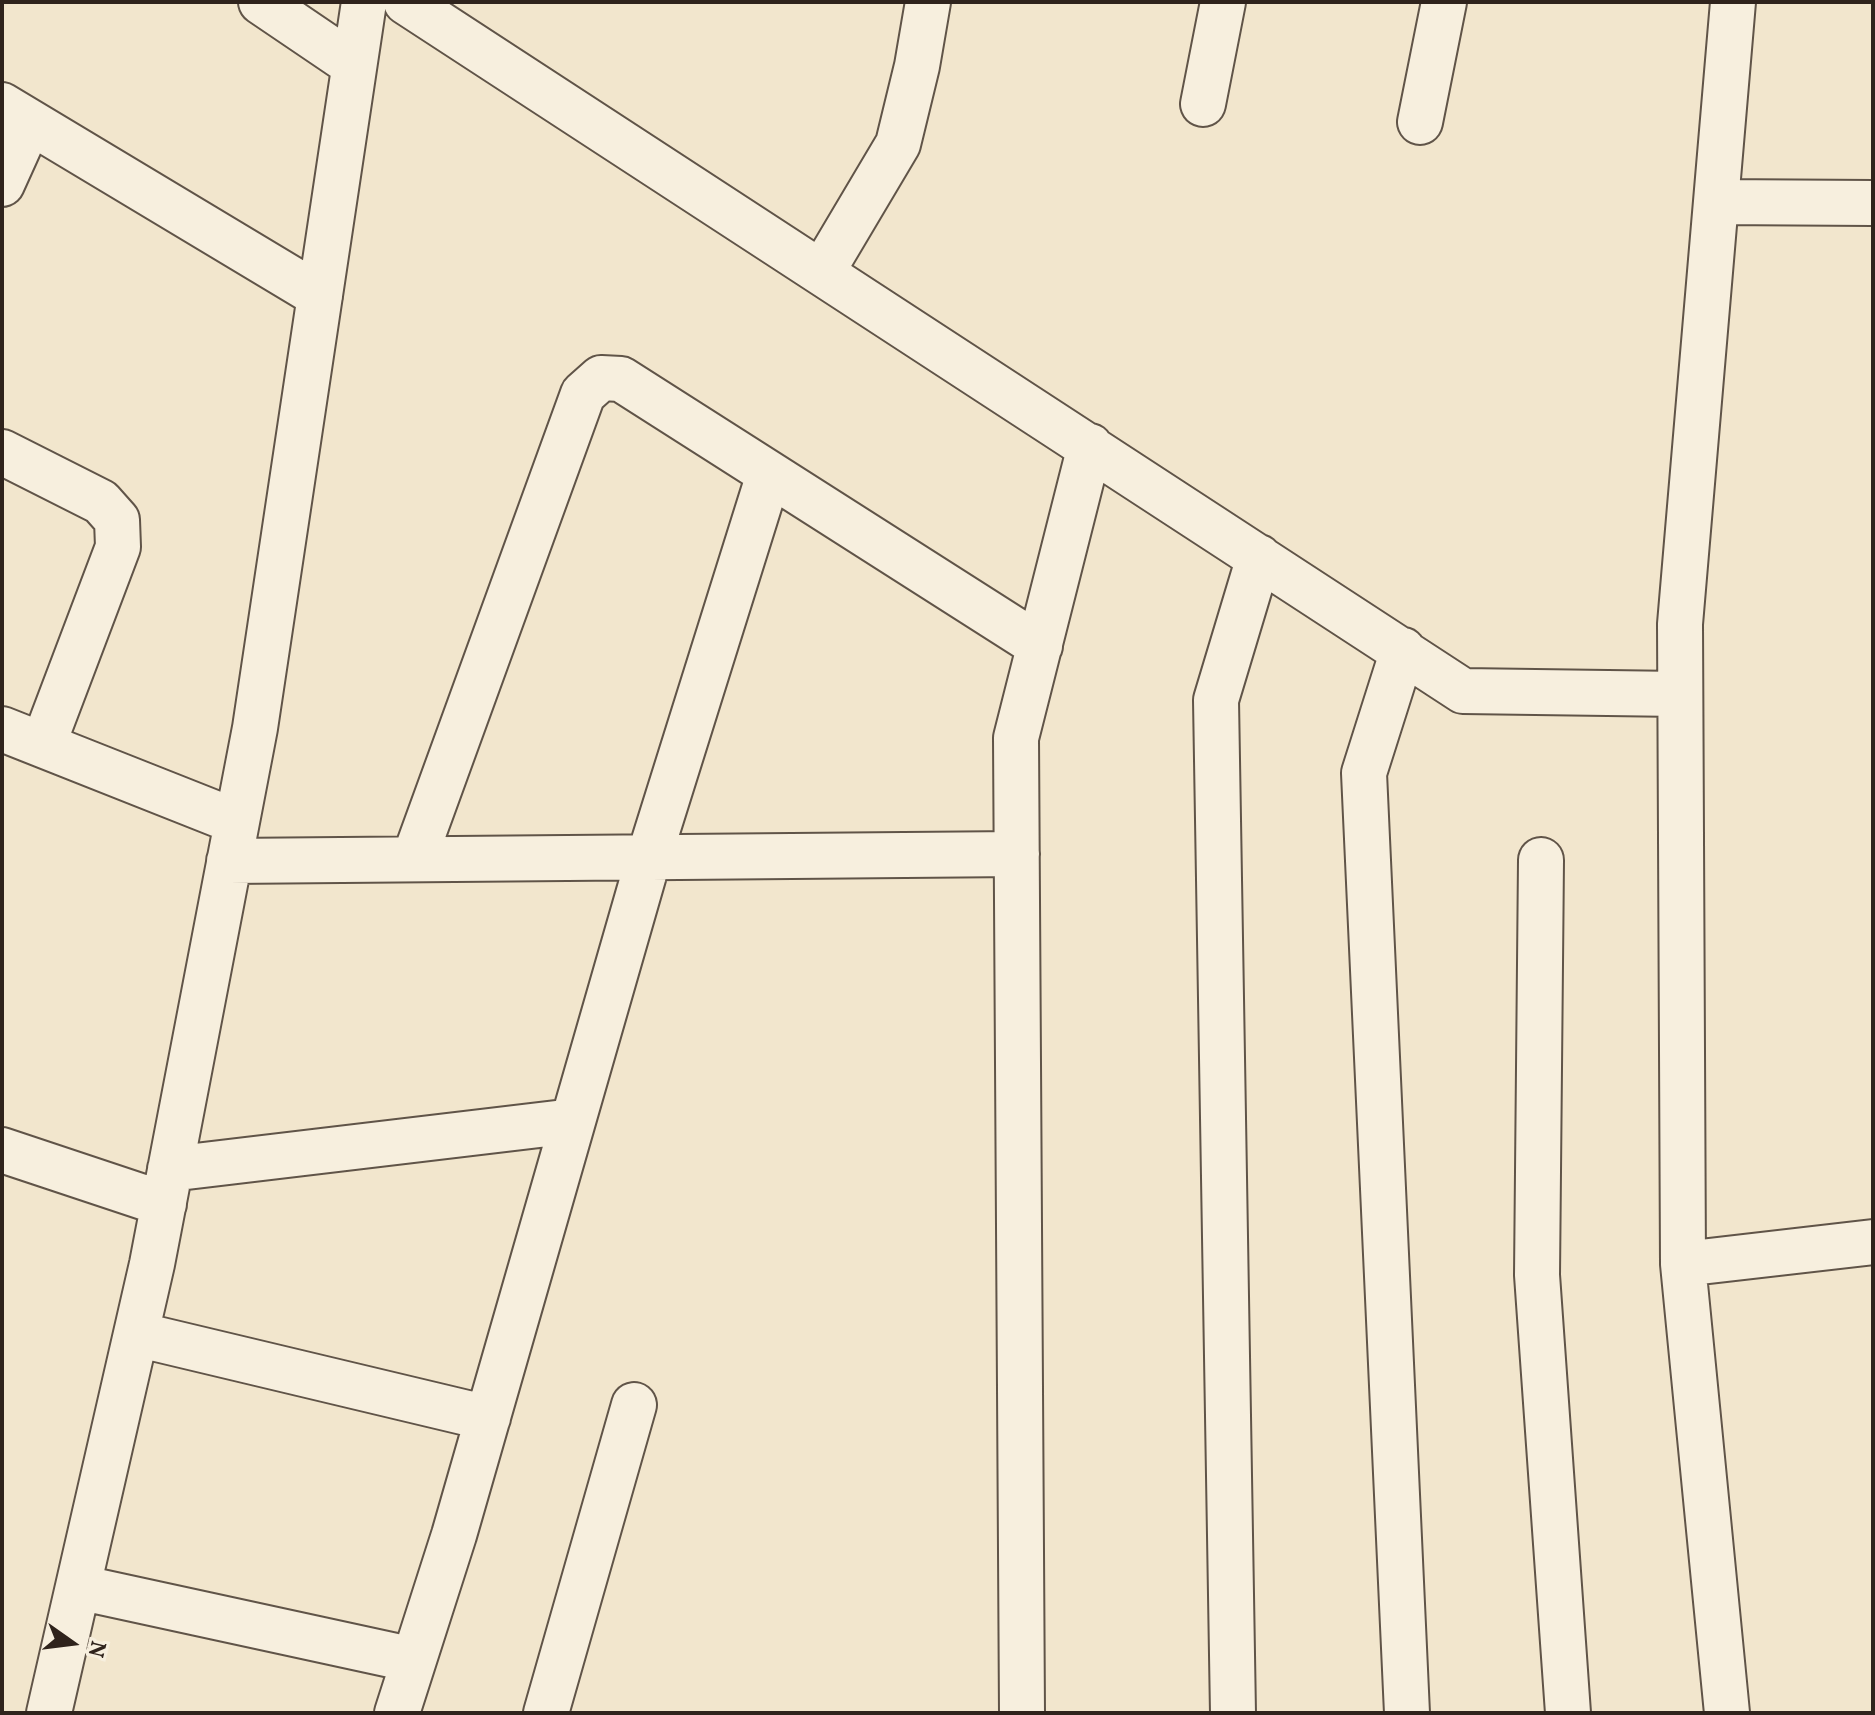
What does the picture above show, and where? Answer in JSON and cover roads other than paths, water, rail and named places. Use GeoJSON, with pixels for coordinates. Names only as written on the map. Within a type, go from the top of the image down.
{"type":"FeatureCollection","features":[{"type":"Feature","properties":{"kind":"street"},"geometry":{"type":"LineString","coordinates":[[261,2],[354,65]]}},
{"type":"Feature","properties":{"kind":"street"},"geometry":{"type":"LineString","coordinates":[[49,1713],[167,1187],[255,728],[364,2]]}},
{"type":"Feature","properties":{"kind":"street"},"geometry":{"type":"LineString","coordinates":[[406,2],[1463,691],[1680,694]]}},
{"type":"Feature","properties":{"kind":"street"},"geometry":{"type":"LineString","coordinates":[[822,272],[898,144],[917,66],[928,2]]}},
{"type":"Feature","properties":{"kind":"street"},"geometry":{"type":"LineString","coordinates":[[1203,104],[1223,2]]}},
{"type":"Feature","properties":{"kind":"street"},"geometry":{"type":"LineString","coordinates":[[1420,122],[1444,2]]}},
{"type":"Feature","properties":{"kind":"street"},"geometry":{"type":"LineString","coordinates":[[1727,1713],[1683,1264],[1680,624],[1733,2]]}},
{"type":"Feature","properties":{"kind":"street"},"geometry":{"type":"LineString","coordinates":[[2,184],[16,113],[320,296]]}},
{"type":"Feature","properties":{"kind":"street"},"geometry":{"type":"LineString","coordinates":[[1716,202],[1873,203]]}},
{"type":"Feature","properties":{"kind":"street"},"geometry":{"type":"LineString","coordinates":[[414,859],[583,394],[601,378],[621,379],[1040,646]]}},
{"type":"Feature","properties":{"kind":"street"},"geometry":{"type":"LineString","coordinates":[[1022,1713],[1016,738],[1090,446]]}},
{"type":"Feature","properties":{"kind":"street"},"geometry":{"type":"LineString","coordinates":[[2,452],[101,502],[117,520],[118,547],[43,745]]}},
{"type":"Feature","properties":{"kind":"street"},"geometry":{"type":"LineString","coordinates":[[397,1713],[488,1418],[649,857],[769,474]]}},
{"type":"Feature","properties":{"kind":"street"},"geometry":{"type":"LineString","coordinates":[[1233,1713],[1216,700],[1259,557]]}},
{"type":"Feature","properties":{"kind":"street"},"geometry":{"type":"LineString","coordinates":[[1403,650],[1364,773],[1407,1713]]}},
{"type":"Feature","properties":{"kind":"street"},"geometry":{"type":"LineString","coordinates":[[2,729],[43,745],[233,842],[414,859],[1017,854]]}},
{"type":"Feature","properties":{"kind":"street"},"geometry":{"type":"LineString","coordinates":[[1541,860],[1537,1275],[1568,1713]]}},
{"type":"Feature","properties":{"kind":"street"},"geometry":{"type":"LineString","coordinates":[[2,1150],[167,1187],[573,1121]]}},
{"type":"Feature","properties":{"kind":"street"},"geometry":{"type":"LineString","coordinates":[[1683,1264],[1873,1242]]}},
{"type":"Feature","properties":{"kind":"street"},"geometry":{"type":"LineString","coordinates":[[136,1334],[488,1418]]}},
{"type":"Feature","properties":{"kind":"street"},"geometry":{"type":"LineString","coordinates":[[546,1713],[634,1405]]}},
{"type":"Feature","properties":{"kind":"street"},"geometry":{"type":"LineString","coordinates":[[78,1587],[414,1660]]}}]}
